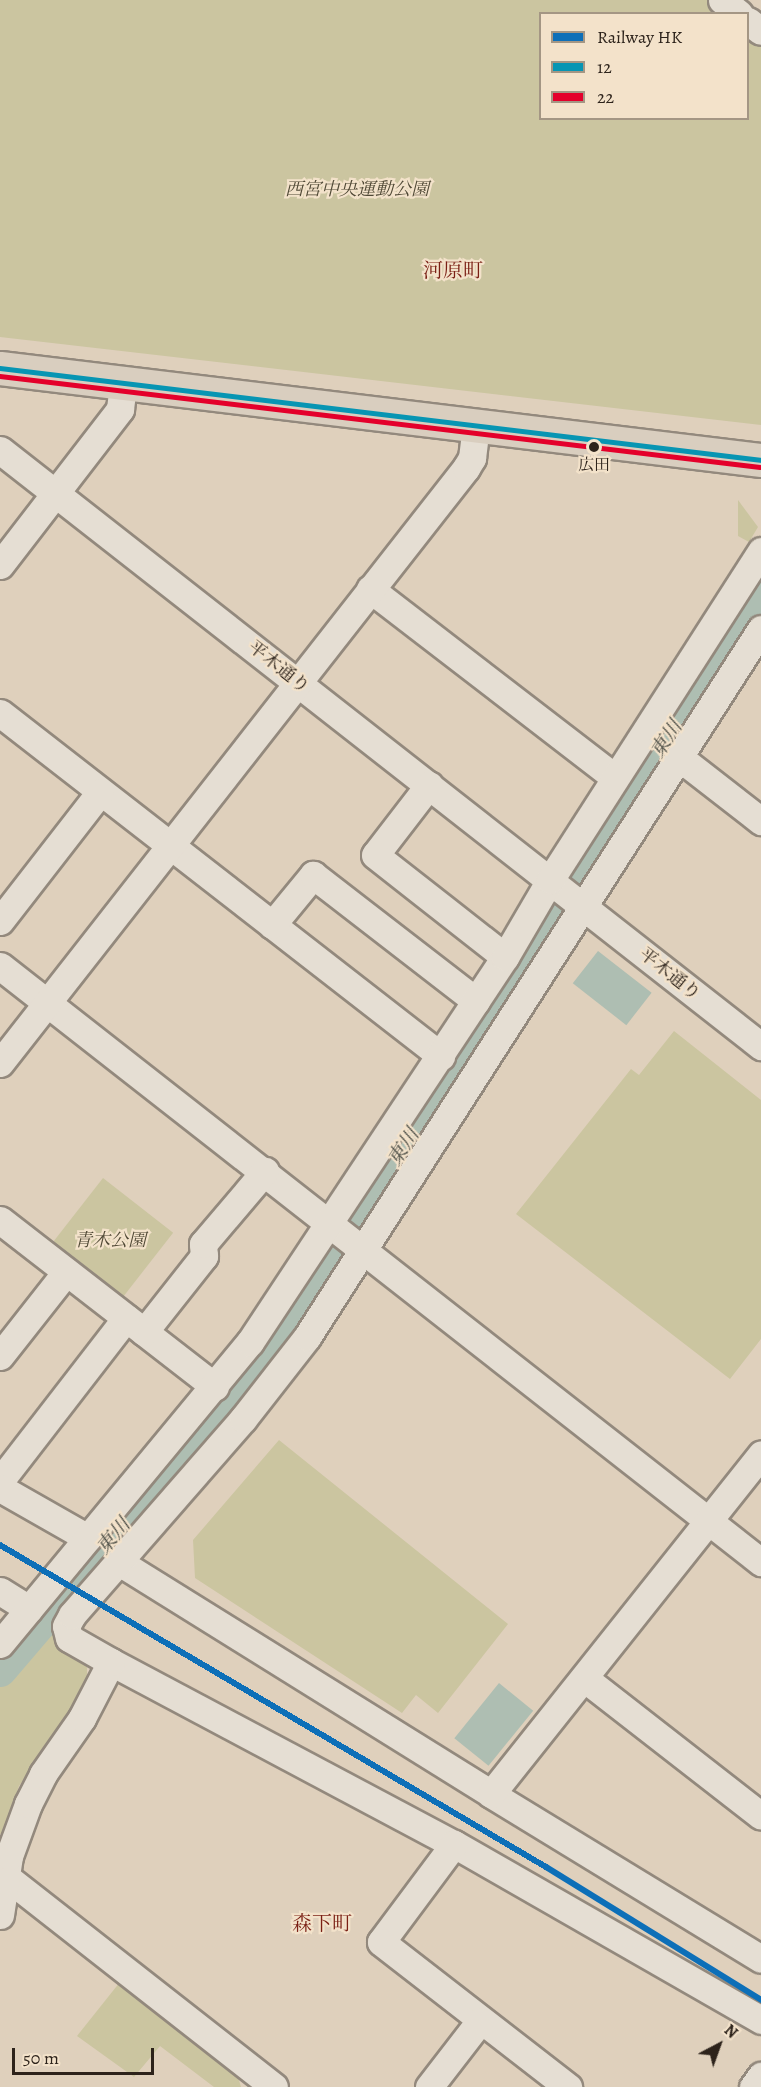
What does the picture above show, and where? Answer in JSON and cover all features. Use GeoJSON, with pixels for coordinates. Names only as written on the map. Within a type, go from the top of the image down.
{"type":"FeatureCollection","features":[{"type":"Feature","properties":{"kind":"highway"},"geometry":{"type":"LineString","coordinates":[[0,368],[761,460]]}},
{"type":"Feature","properties":{"kind":"street"},"geometry":{"type":"LineString","coordinates":[[722,0],[737,12]]}},
{"type":"Feature","properties":{"kind":"street"},"geometry":{"type":"LineString","coordinates":[[0,566],[120,409],[123,383]]}},
{"type":"Feature","properties":{"kind":"street"},"geometry":{"type":"LineString","coordinates":[[0,1063],[172,847],[297,682],[466,468],[472,458],[476,426]]}},
{"type":"Feature","properties":{"kind":"street","name":"平木通り"},"geometry":{"type":"LineString","coordinates":[[0,450],[761,1046]]}},
{"type":"Feature","properties":{"kind":"street"},"geometry":{"type":"LineString","coordinates":[[0,1644],[215,1387],[334,1226],[554,882],[615,778],[761,550]]}},
{"type":"Feature","properties":{"kind":"street"},"geometry":{"type":"LineString","coordinates":[[370,589],[615,778]]}},
{"type":"Feature","properties":{"kind":"street"},"geometry":{"type":"LineString","coordinates":[[761,629],[680,759],[582,904],[307,1337],[273,1384],[72,1615],[66,1626],[69,1638],[111,1662],[454,1844],[761,2020]]}},
{"type":"Feature","properties":{"kind":"street"},"geometry":{"type":"LineString","coordinates":[[0,713],[441,1056]]}},
{"type":"Feature","properties":{"kind":"street"},"geometry":{"type":"LineString","coordinates":[[680,759],[761,821]]}},
{"type":"Feature","properties":{"kind":"street"},"geometry":{"type":"LineString","coordinates":[[429,785],[375,855],[505,957]]}},
{"type":"Feature","properties":{"kind":"street"},"geometry":{"type":"LineString","coordinates":[[0,921],[100,792]]}},
{"type":"Feature","properties":{"kind":"street"},"geometry":{"type":"LineString","coordinates":[[272,925],[313,875],[476,1001]]}},
{"type":"Feature","properties":{"kind":"street"},"geometry":{"type":"LineString","coordinates":[[0,966],[265,1171],[361,1249],[761,1562]]}},
{"type":"Feature","properties":{"kind":"street"},"geometry":{"type":"LineString","coordinates":[[0,1481],[135,1325],[204,1256],[203,1244],[265,1171]]}},
{"type":"Feature","properties":{"kind":"street"},"geometry":{"type":"LineString","coordinates":[[0,1220],[215,1387]]}},
{"type":"Feature","properties":{"kind":"street"},"geometry":{"type":"LineString","coordinates":[[0,1356],[66,1272]]}},
{"type":"Feature","properties":{"kind":"street"},"geometry":{"type":"LineString","coordinates":[[491,1794],[761,1454]]}},
{"type":"Feature","properties":{"kind":"street"},"geometry":{"type":"LineString","coordinates":[[0,1488],[88,1538]]}},
{"type":"Feature","properties":{"kind":"street"},"geometry":{"type":"LineString","coordinates":[[119,1562],[761,1959]]}},
{"type":"Feature","properties":{"kind":"street"},"geometry":{"type":"LineString","coordinates":[[0,1591],[29,1609]]}},
{"type":"Feature","properties":{"kind":"street"},"geometry":{"type":"LineString","coordinates":[[0,1915],[4,1875],[28,1804],[44,1774],[82,1718],[111,1662]]}},
{"type":"Feature","properties":{"kind":"street"},"geometry":{"type":"LineString","coordinates":[[584,1678],[761,1816]]}},
{"type":"Feature","properties":{"kind":"street"},"geometry":{"type":"LineString","coordinates":[[454,1844],[381,1942],[568,2087]]}},
{"type":"Feature","properties":{"kind":"street"},"geometry":{"type":"LineString","coordinates":[[4,1875],[271,2086]]}},
{"type":"Feature","properties":{"kind":"street"},"geometry":{"type":"LineString","coordinates":[[429,2087],[480,2021]]}},
{"type":"Feature","properties":{"kind":"street"},"geometry":{"type":"LineString","coordinates":[[753,2087],[761,2076]]}},
{"type":"Feature","properties":{"kind":"green space","name":"西宮中央運動公園"},"geometry":{"type":"Polygon","coordinates":[[[0,0],[711,0],[727,12],[539,12],[539,120],[749,120],[749,30],[761,39],[761,425],[0,337],[0,0]]]}},
{"type":"Feature","properties":{"kind":"green space"},"geometry":{"type":"Polygon","coordinates":[[[738,500],[758,527],[749,542],[738,536],[738,500]]]}},
{"type":"Feature","properties":{"kind":"green space"},"geometry":{"type":"Polygon","coordinates":[[[674,1031],[761,1100],[761,1339],[730,1379],[516,1214],[631,1069],[639,1075],[674,1031]]]}},
{"type":"Feature","properties":{"kind":"green space","name":"青木公園"},"geometry":{"type":"Polygon","coordinates":[[[103,1178],[173,1233],[118,1303],[48,1248],[103,1178]]]}},
{"type":"Feature","properties":{"kind":"green space"},"geometry":{"type":"Polygon","coordinates":[[[279,1440],[508,1624],[438,1713],[416,1695],[402,1713],[195,1578],[193,1540],[279,1440]]]}},
{"type":"Feature","properties":{"kind":"green space"},"geometry":{"type":"Polygon","coordinates":[[[50,1624],[59,1645],[87,1665],[87,1685],[73,1713],[19,1786],[3,1833],[0,1834],[0,1684],[50,1624]]]}},
{"type":"Feature","properties":{"kind":"green space"},"geometry":{"type":"Polygon","coordinates":[[[120,1982],[238,2077],[241,2087],[214,2087],[160,2046],[134,2077],[77,2036],[120,1982]]]}},
{"type":"Feature","properties":{"kind":"shaded area"},"geometry":{"type":"Polygon","coordinates":[[[598,951],[652,993],[626,1025],[573,983],[598,951]]]}},
{"type":"Feature","properties":{"kind":"shaded area"},"geometry":{"type":"Polygon","coordinates":[[[499,1683],[533,1711],[489,1766],[454,1738],[499,1683]]]}},
{"type":"Feature","properties":{"kind":"waterway","name":"東川"},"geometry":{"type":"LineString","coordinates":[[0,1670],[235,1395],[281,1336],[761,592]]}},
{"type":"Feature","properties":{"kind":"rail line","name":"HK"},"geometry":{"type":"LineString","coordinates":[[0,1545],[546,1867],[761,2000]]}},
{"type":"Feature","properties":{"kind":"transit line","name":"12"},"geometry":{"type":"LineString","coordinates":[[0,368],[761,460]]}},
{"type":"Feature","properties":{"kind":"transit line","name":"22"},"geometry":{"type":"LineString","coordinates":[[0,376],[760,467]]}},
{"type":"Feature","properties":{"kind":"place","name":"広田"},"geometry":{"type":"Point","coordinates":[594,447]}},
{"type":"Feature","properties":{"kind":"district","name":"河原町"},"geometry":{"type":"Point","coordinates":[453,270]}},
{"type":"Feature","properties":{"kind":"district","name":"森下町"},"geometry":{"type":"Point","coordinates":[322,1923]}}]}
